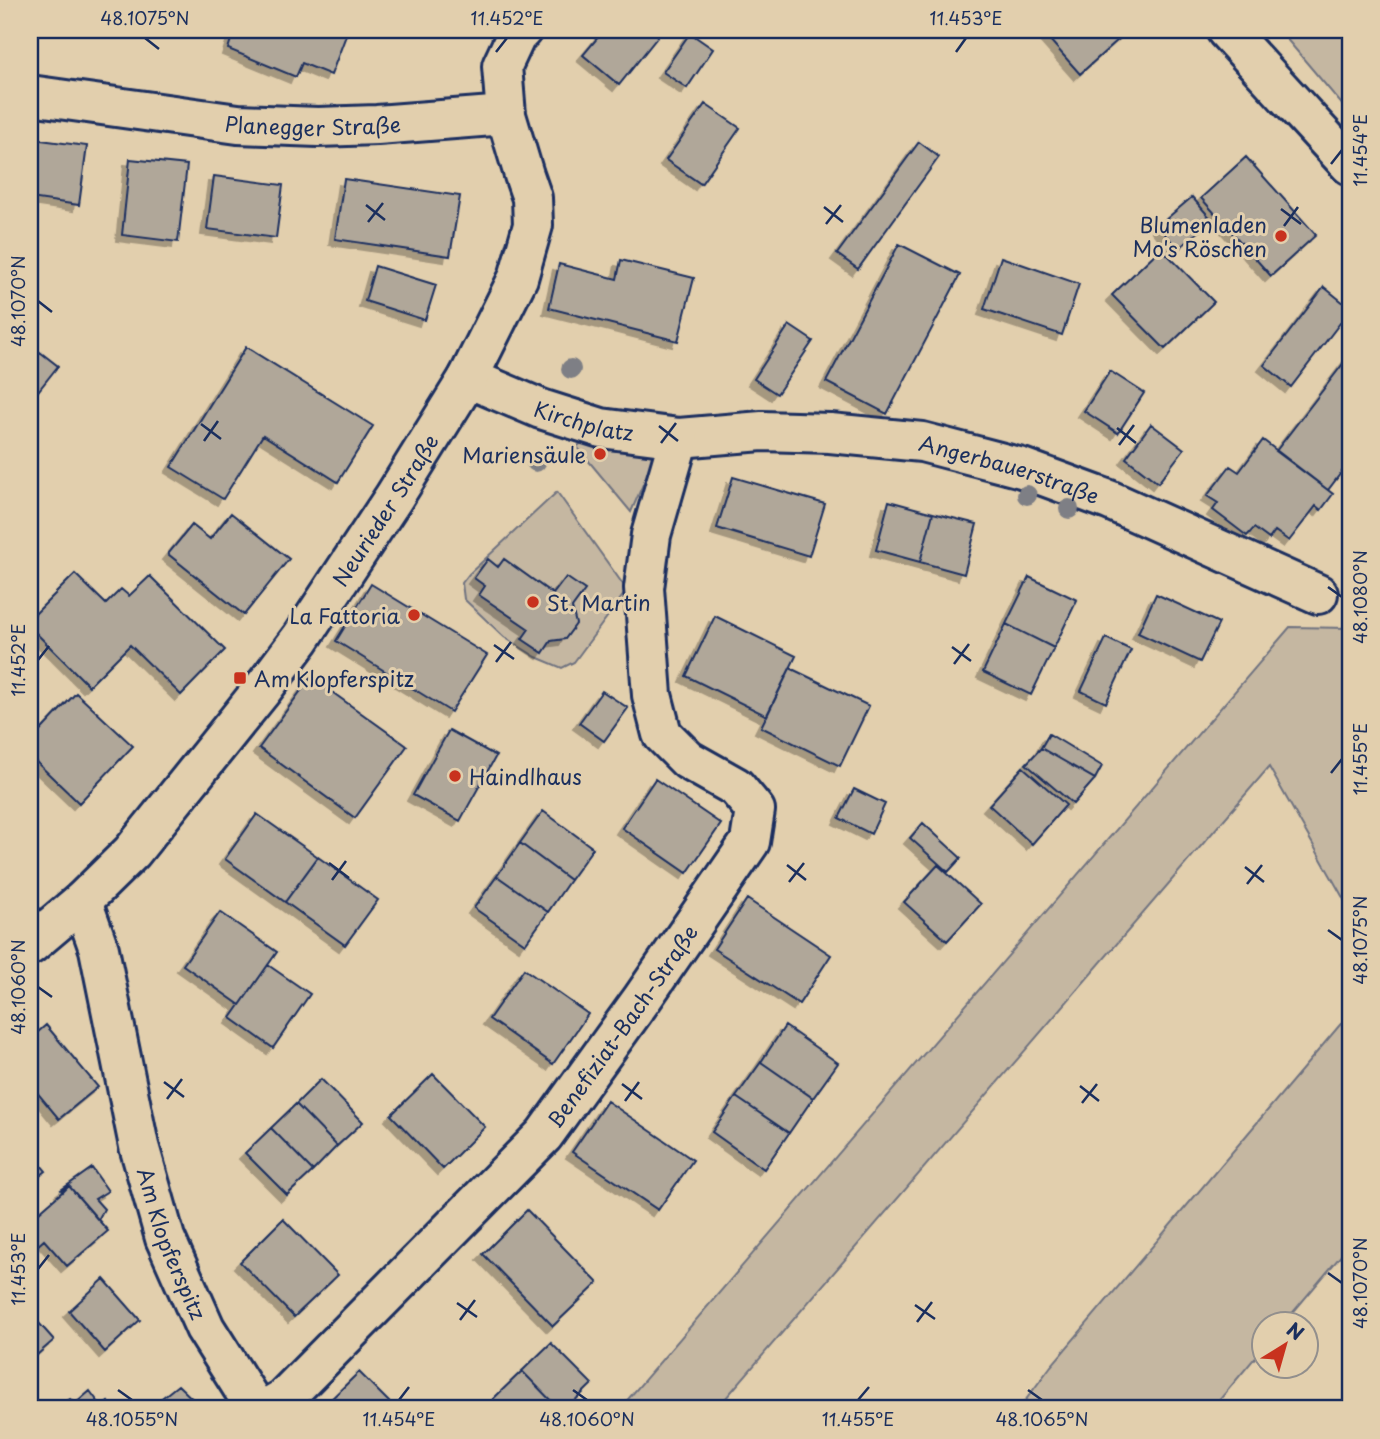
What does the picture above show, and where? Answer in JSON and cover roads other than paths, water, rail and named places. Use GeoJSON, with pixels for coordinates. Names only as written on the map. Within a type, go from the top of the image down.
{"type":"FeatureCollection","features":[{"type":"Feature","properties":{"kind":"street"},"geometry":{"type":"LineString","coordinates":[[506,115],[502,66],[516,36],[522,30]]}},
{"type":"Feature","properties":{"kind":"street"},"geometry":{"type":"LineString","coordinates":[[1226,30],[1350,165]]}},
{"type":"Feature","properties":{"kind":"street","name":"Planegger Straße"},"geometry":{"type":"LineString","coordinates":[[30,94],[238,124],[377,125],[506,115]]}},
{"type":"Feature","properties":{"kind":"street","name":"Neurieder Straße"},"geometry":{"type":"LineString","coordinates":[[30,945],[82,901],[132,852],[285,659],[394,497],[468,378],[518,278],[533,225],[533,198],[506,115]]}},
{"type":"Feature","properties":{"kind":"street","name":"Kirchplatz"},"geometry":{"type":"LineString","coordinates":[[468,378],[541,408],[601,428],[679,438]]}},
{"type":"Feature","properties":{"kind":"street","name":"Angerbauerstraße"},"geometry":{"type":"LineString","coordinates":[[679,438],[762,430],[922,442],[1022,468],[1109,500],[1318,594]]}},
{"type":"Feature","properties":{"kind":"street","name":"Benefiziat-Bach-Straße"},"geometry":{"type":"LineString","coordinates":[[265,1409],[283,1399],[544,1135],[750,842],[755,810],[736,787],[688,760],[662,734],[652,695],[644,588],[651,535],[679,438]]}},
{"type":"Feature","properties":{"kind":"street","name":"Am Klopferspitz"},"geometry":{"type":"LineString","coordinates":[[82,901],[99,949],[139,1146],[165,1238],[205,1328],[256,1409]]}},
{"type":"Feature","properties":{"kind":"place","name":"Blumenladen Mo's Röschen"},"geometry":{"type":"Point","coordinates":[1281,236]}},
{"type":"Feature","properties":{"kind":"place","name":"Mariensäule"},"geometry":{"type":"Point","coordinates":[600,454]}},
{"type":"Feature","properties":{"kind":"place","name":"St. Martin"},"geometry":{"type":"Point","coordinates":[533,602]}},
{"type":"Feature","properties":{"kind":"place","name":"La Fattoria"},"geometry":{"type":"Point","coordinates":[414,615]}},
{"type":"Feature","properties":{"kind":"place","name":"Am Klopferspitz"},"geometry":{"type":"Point","coordinates":[240,678]}},
{"type":"Feature","properties":{"kind":"place","name":"Haindlhaus"},"geometry":{"type":"Point","coordinates":[455,776]}}]}
